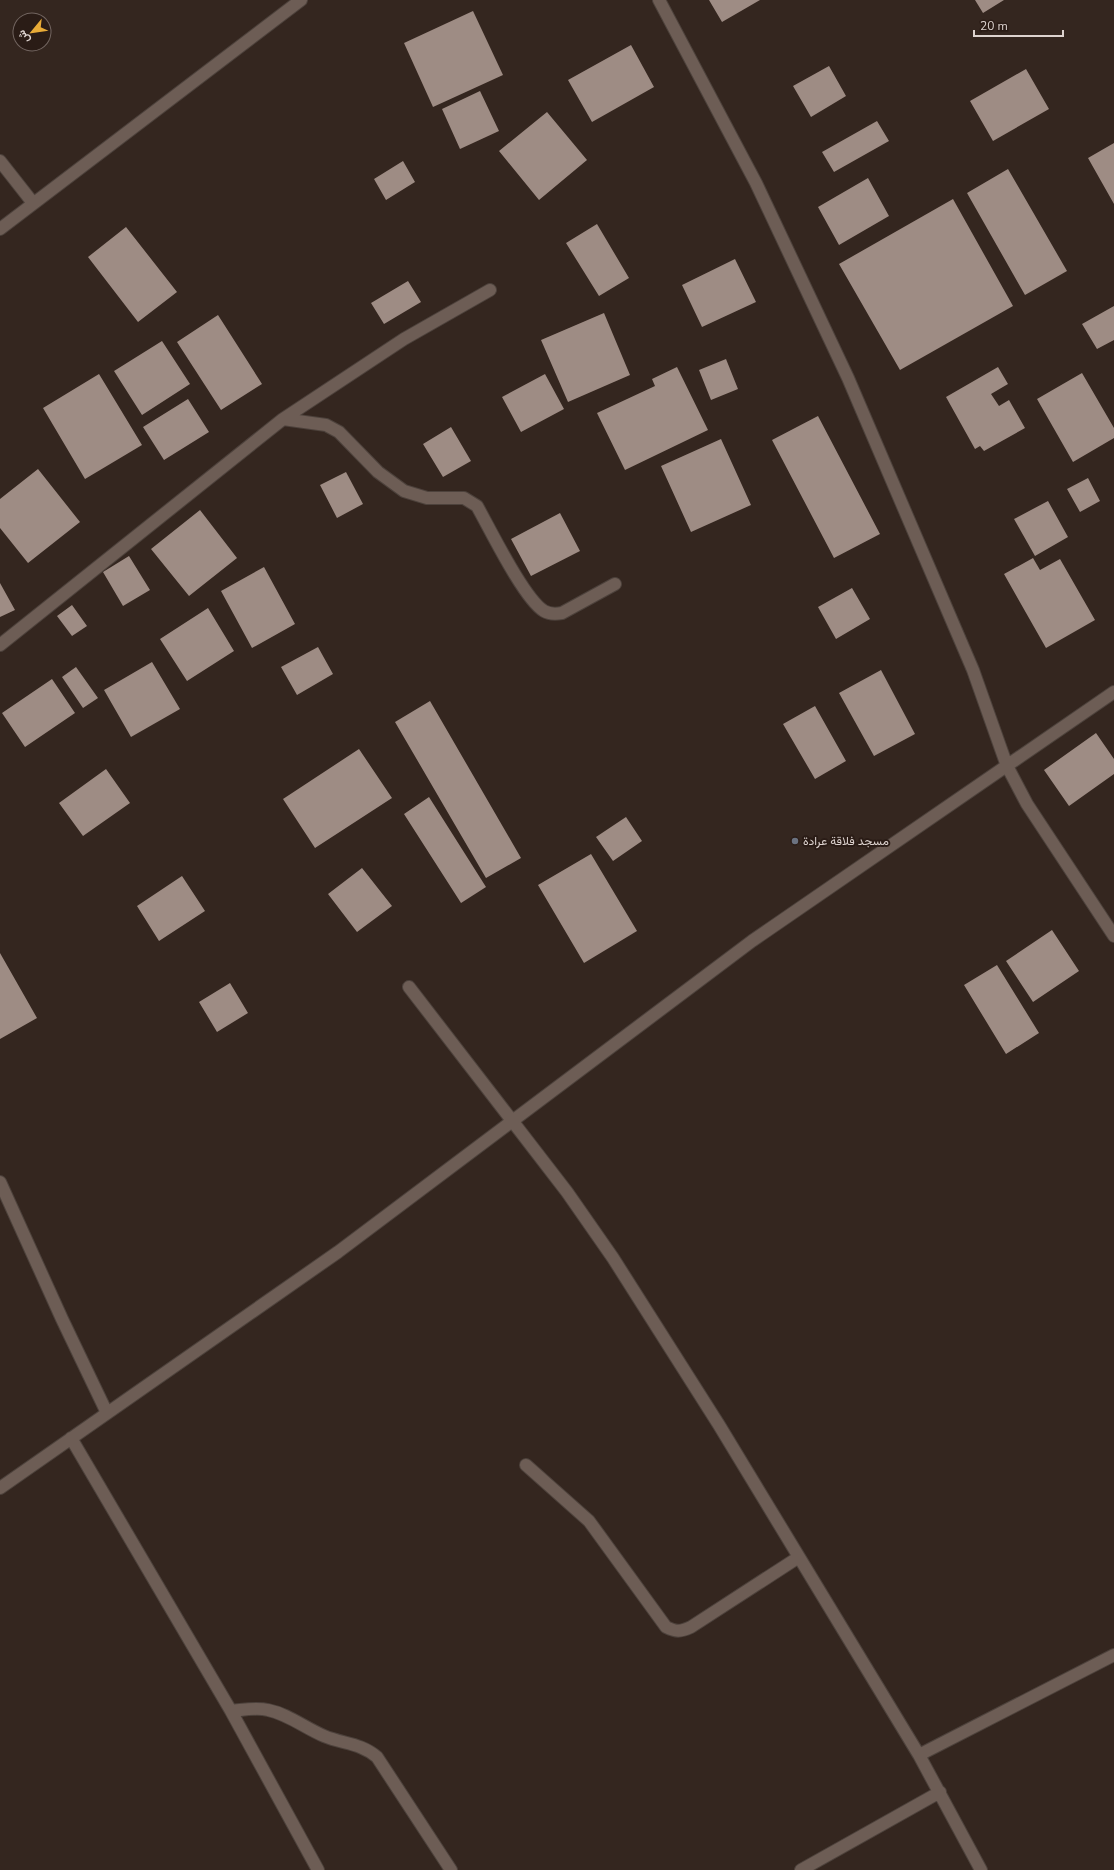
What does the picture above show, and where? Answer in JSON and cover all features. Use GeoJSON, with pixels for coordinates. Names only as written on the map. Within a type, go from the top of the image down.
{"type":"FeatureCollection","features":[{"type":"Feature","properties":{"kind":"street"},"geometry":{"type":"LineString","coordinates":[[0,229],[301,0]]}},
{"type":"Feature","properties":{"kind":"street"},"geometry":{"type":"LineString","coordinates":[[659,0],[756,183],[848,378],[973,670],[1007,766],[1027,804],[1114,936]]}},
{"type":"Feature","properties":{"kind":"street"},"geometry":{"type":"LineString","coordinates":[[0,160],[33,204]]}},
{"type":"Feature","properties":{"kind":"street"},"geometry":{"type":"LineString","coordinates":[[0,645],[283,419],[404,339],[490,290]]}},
{"type":"Feature","properties":{"kind":"street"},"geometry":{"type":"LineString","coordinates":[[283,419],[326,425],[339,432],[378,472],[404,491],[427,498],[464,498],[477,506],[528,596],[545,612],[557,614],[562,613],[615,584]]}},
{"type":"Feature","properties":{"kind":"street"},"geometry":{"type":"LineString","coordinates":[[0,1488],[338,1252],[752,941],[1114,692]]}},
{"type":"Feature","properties":{"kind":"street"},"geometry":{"type":"LineString","coordinates":[[410,987],[567,1192],[613,1258],[719,1425],[920,1755],[981,1870]]}},
{"type":"Feature","properties":{"kind":"street"},"geometry":{"type":"LineString","coordinates":[[0,1182],[62,1319],[107,1413]]}},
{"type":"Feature","properties":{"kind":"street"},"geometry":{"type":"LineString","coordinates":[[71,1438],[231,1711],[318,1870]]}},
{"type":"Feature","properties":{"kind":"street"},"geometry":{"type":"LineString","coordinates":[[526,1465],[589,1520],[666,1627],[676,1632],[683,1631],[691,1627],[799,1557]]}},
{"type":"Feature","properties":{"kind":"street"},"geometry":{"type":"LineString","coordinates":[[920,1755],[1114,1655]]}},
{"type":"Feature","properties":{"kind":"street"},"geometry":{"type":"LineString","coordinates":[[231,1711],[267,1710],[279,1714],[324,1736],[369,1749],[377,1757],[451,1870]]}},
{"type":"Feature","properties":{"kind":"street"},"geometry":{"type":"LineString","coordinates":[[800,1870],[940,1792]]}},
{"type":"Feature","properties":{"kind":"building"},"geometry":{"type":"Polygon","coordinates":[[[709,0],[760,0],[722,22],[709,0]]]}},
{"type":"Feature","properties":{"kind":"building"},"geometry":{"type":"Polygon","coordinates":[[[975,0],[1004,0],[983,13],[975,0]]]}},
{"type":"Feature","properties":{"kind":"building"},"geometry":{"type":"Polygon","coordinates":[[[473,11],[503,75],[433,107],[404,43],[473,11]]]}},
{"type":"Feature","properties":{"kind":"building"},"geometry":{"type":"Polygon","coordinates":[[[631,45],[654,87],[592,122],[568,80],[631,45]]]}},
{"type":"Feature","properties":{"kind":"building"},"geometry":{"type":"Polygon","coordinates":[[[829,66],[846,96],[811,117],[793,86],[829,66]]]}},
{"type":"Feature","properties":{"kind":"building"},"geometry":{"type":"Polygon","coordinates":[[[1026,69],[1049,109],[993,141],[970,101],[1026,69]]]}},
{"type":"Feature","properties":{"kind":"building"},"geometry":{"type":"Polygon","coordinates":[[[480,91],[499,131],[460,149],[442,109],[480,91]]]}},
{"type":"Feature","properties":{"kind":"building"},"geometry":{"type":"Polygon","coordinates":[[[547,112],[587,160],[539,200],[499,151],[547,112]]]}},
{"type":"Feature","properties":{"kind":"building"},"geometry":{"type":"Polygon","coordinates":[[[877,121],[889,141],[834,172],[822,152],[877,121]]]}},
{"type":"Feature","properties":{"kind":"building"},"geometry":{"type":"Polygon","coordinates":[[[1114,143],[1114,204],[1088,158],[1114,143]]]}},
{"type":"Feature","properties":{"kind":"building"},"geometry":{"type":"Polygon","coordinates":[[[403,161],[415,182],[386,200],[374,179],[403,161]]]}},
{"type":"Feature","properties":{"kind":"building"},"geometry":{"type":"Polygon","coordinates":[[[1008,169],[1067,271],[1025,295],[967,193],[1008,169]]]}},
{"type":"Feature","properties":{"kind":"building"},"geometry":{"type":"Polygon","coordinates":[[[868,178],[889,216],[839,245],[818,207],[868,178]]]}},
{"type":"Feature","properties":{"kind":"building"},"geometry":{"type":"Polygon","coordinates":[[[953,199],[1013,306],[900,370],[839,264],[953,199]]]}},
{"type":"Feature","properties":{"kind":"building"},"geometry":{"type":"Polygon","coordinates":[[[597,224],[629,278],[599,296],[566,243],[597,224]]]}},
{"type":"Feature","properties":{"kind":"building"},"geometry":{"type":"Polygon","coordinates":[[[126,227],[177,292],[138,322],[88,257],[126,227]]]}},
{"type":"Feature","properties":{"kind":"building"},"geometry":{"type":"Polygon","coordinates":[[[735,259],[756,302],[702,327],[682,285],[735,259]]]}},
{"type":"Feature","properties":{"kind":"building"},"geometry":{"type":"Polygon","coordinates":[[[408,281],[421,302],[384,324],[371,303],[408,281]]]}},
{"type":"Feature","properties":{"kind":"building"},"geometry":{"type":"Polygon","coordinates":[[[1114,306],[1114,340],[1097,349],[1082,324],[1114,306]]]}},
{"type":"Feature","properties":{"kind":"building"},"geometry":{"type":"Polygon","coordinates":[[[604,313],[630,375],[568,402],[541,340],[604,313]]]}},
{"type":"Feature","properties":{"kind":"building"},"geometry":{"type":"Polygon","coordinates":[[[218,315],[262,384],[221,410],[177,342],[218,315]]]}},
{"type":"Feature","properties":{"kind":"building"},"geometry":{"type":"Polygon","coordinates":[[[162,341],[190,384],[142,415],[114,371],[162,341]]]}},
{"type":"Feature","properties":{"kind":"building"},"geometry":{"type":"Polygon","coordinates":[[[726,359],[738,389],[711,400],[699,370],[726,359]]]}},
{"type":"Feature","properties":{"kind":"building"},"geometry":{"type":"Polygon","coordinates":[[[677,367],[708,430],[625,470],[597,413],[655,386],[652,379],[677,367]]]}},
{"type":"Feature","properties":{"kind":"building"},"geometry":{"type":"Polygon","coordinates":[[[998,367],[1008,384],[991,394],[999,406],[1009,400],[1025,428],[984,451],[980,446],[975,449],[946,397],[998,367]]]}},
{"type":"Feature","properties":{"kind":"building"},"geometry":{"type":"Polygon","coordinates":[[[1082,373],[1114,428],[1114,438],[1073,462],[1037,399],[1082,373]]]}},
{"type":"Feature","properties":{"kind":"building"},"geometry":{"type":"Polygon","coordinates":[[[99,374],[142,445],[85,479],[43,408],[99,374]]]}},
{"type":"Feature","properties":{"kind":"building"},"geometry":{"type":"Polygon","coordinates":[[[545,374],[564,409],[521,432],[502,397],[545,374]]]}},
{"type":"Feature","properties":{"kind":"building"},"geometry":{"type":"Polygon","coordinates":[[[188,399],[209,432],[164,460],[143,427],[188,399]]]}},
{"type":"Feature","properties":{"kind":"building"},"geometry":{"type":"Polygon","coordinates":[[[818,416],[880,534],[834,558],[772,440],[818,416]]]}},
{"type":"Feature","properties":{"kind":"building"},"geometry":{"type":"Polygon","coordinates":[[[451,427],[471,461],[443,477],[423,444],[451,427]]]}},
{"type":"Feature","properties":{"kind":"building"},"geometry":{"type":"Polygon","coordinates":[[[721,439],[751,505],[691,532],[661,466],[721,439]]]}},
{"type":"Feature","properties":{"kind":"building"},"geometry":{"type":"Polygon","coordinates":[[[38,469],[80,522],[28,563],[0,528],[0,499],[38,469]]]}},
{"type":"Feature","properties":{"kind":"building"},"geometry":{"type":"Polygon","coordinates":[[[346,472],[363,504],[337,518],[320,485],[346,472]]]}},
{"type":"Feature","properties":{"kind":"building"},"geometry":{"type":"Polygon","coordinates":[[[1088,478],[1100,501],[1080,512],[1067,489],[1088,478]]]}},
{"type":"Feature","properties":{"kind":"building"},"geometry":{"type":"Polygon","coordinates":[[[1048,501],[1068,537],[1035,556],[1014,519],[1048,501]]]}},
{"type":"Feature","properties":{"kind":"building"},"geometry":{"type":"Polygon","coordinates":[[[200,510],[237,558],[189,596],[151,549],[200,510]]]}},
{"type":"Feature","properties":{"kind":"building"},"geometry":{"type":"Polygon","coordinates":[[[560,513],[580,551],[531,576],[511,539],[560,513]]]}},
{"type":"Feature","properties":{"kind":"building"},"geometry":{"type":"Polygon","coordinates":[[[129,556],[150,590],[123,606],[103,572],[129,556]]]}},
{"type":"Feature","properties":{"kind":"building"},"geometry":{"type":"Polygon","coordinates":[[[1033,558],[1040,570],[1060,559],[1095,620],[1046,648],[1004,574],[1033,558]]]}},
{"type":"Feature","properties":{"kind":"building"},"geometry":{"type":"Polygon","coordinates":[[[264,567],[295,624],[252,648],[221,591],[264,567]]]}},
{"type":"Feature","properties":{"kind":"building"},"geometry":{"type":"Polygon","coordinates":[[[0,583],[15,610],[0,617],[0,583]]]}},
{"type":"Feature","properties":{"kind":"building"},"geometry":{"type":"Polygon","coordinates":[[[852,588],[870,619],[836,639],[818,607],[852,588]]]}},
{"type":"Feature","properties":{"kind":"building"},"geometry":{"type":"Polygon","coordinates":[[[72,605],[87,626],[72,636],[57,616],[72,605]]]}},
{"type":"Feature","properties":{"kind":"building"},"geometry":{"type":"Polygon","coordinates":[[[208,608],[234,651],[187,681],[160,639],[208,608]]]}},
{"type":"Feature","properties":{"kind":"building"},"geometry":{"type":"Polygon","coordinates":[[[318,647],[333,674],[297,695],[281,667],[318,647]]]}},
{"type":"Feature","properties":{"kind":"building"},"geometry":{"type":"Polygon","coordinates":[[[152,662],[180,709],[131,737],[104,690],[152,662]]]}},
{"type":"Feature","properties":{"kind":"building"},"geometry":{"type":"Polygon","coordinates":[[[76,667],[98,698],[83,708],[62,677],[76,667]]]}},
{"type":"Feature","properties":{"kind":"building"},"geometry":{"type":"Polygon","coordinates":[[[881,670],[915,734],[874,756],[839,693],[881,670]]]}},
{"type":"Feature","properties":{"kind":"building"},"geometry":{"type":"Polygon","coordinates":[[[52,679],[75,713],[25,747],[2,713],[52,679]]]}},
{"type":"Feature","properties":{"kind":"building"},"geometry":{"type":"Polygon","coordinates":[[[430,701],[521,858],[486,878],[395,722],[430,701]]]}},
{"type":"Feature","properties":{"kind":"building"},"geometry":{"type":"Polygon","coordinates":[[[815,706],[846,761],[815,779],[783,724],[815,706]]]}},
{"type":"Feature","properties":{"kind":"building"},"geometry":{"type":"Polygon","coordinates":[[[1096,733],[1114,759],[1114,774],[1069,806],[1044,770],[1096,733]]]}},
{"type":"Feature","properties":{"kind":"building"},"geometry":{"type":"Polygon","coordinates":[[[359,749],[392,798],[315,848],[283,799],[359,749]]]}},
{"type":"Feature","properties":{"kind":"building"},"geometry":{"type":"Polygon","coordinates":[[[106,769],[130,803],[83,836],[59,803],[106,769]]]}},
{"type":"Feature","properties":{"kind":"building"},"geometry":{"type":"Polygon","coordinates":[[[429,797],[486,887],[461,903],[404,814],[429,797]]]}},
{"type":"Feature","properties":{"kind":"building"},"geometry":{"type":"Polygon","coordinates":[[[626,817],[642,841],[613,861],[596,837],[626,817]]]}},
{"type":"Feature","properties":{"kind":"building"},"geometry":{"type":"Polygon","coordinates":[[[591,854],[637,931],[584,963],[538,885],[591,854]]]}},
{"type":"Feature","properties":{"kind":"building"},"geometry":{"type":"Polygon","coordinates":[[[362,868],[392,906],[357,932],[328,894],[362,868]]]}},
{"type":"Feature","properties":{"kind":"building"},"geometry":{"type":"Polygon","coordinates":[[[182,876],[205,911],[159,941],[137,906],[182,876]]]}},
{"type":"Feature","properties":{"kind":"building"},"geometry":{"type":"Polygon","coordinates":[[[1052,930],[1079,971],[1033,1002],[1006,961],[1052,930]]]}},
{"type":"Feature","properties":{"kind":"building"},"geometry":{"type":"Polygon","coordinates":[[[0,953],[37,1018],[0,1039],[0,953]]]}},
{"type":"Feature","properties":{"kind":"building"},"geometry":{"type":"Polygon","coordinates":[[[997,965],[1039,1033],[1006,1054],[964,985],[997,965]]]}},
{"type":"Feature","properties":{"kind":"building"},"geometry":{"type":"Polygon","coordinates":[[[230,983],[248,1013],[217,1032],[199,1002],[230,983]]]}},
{"type":"Feature","properties":{"kind":"place","name":"مسجد فلاقة عرادة"},"geometry":{"type":"Point","coordinates":[795,841]}}]}
